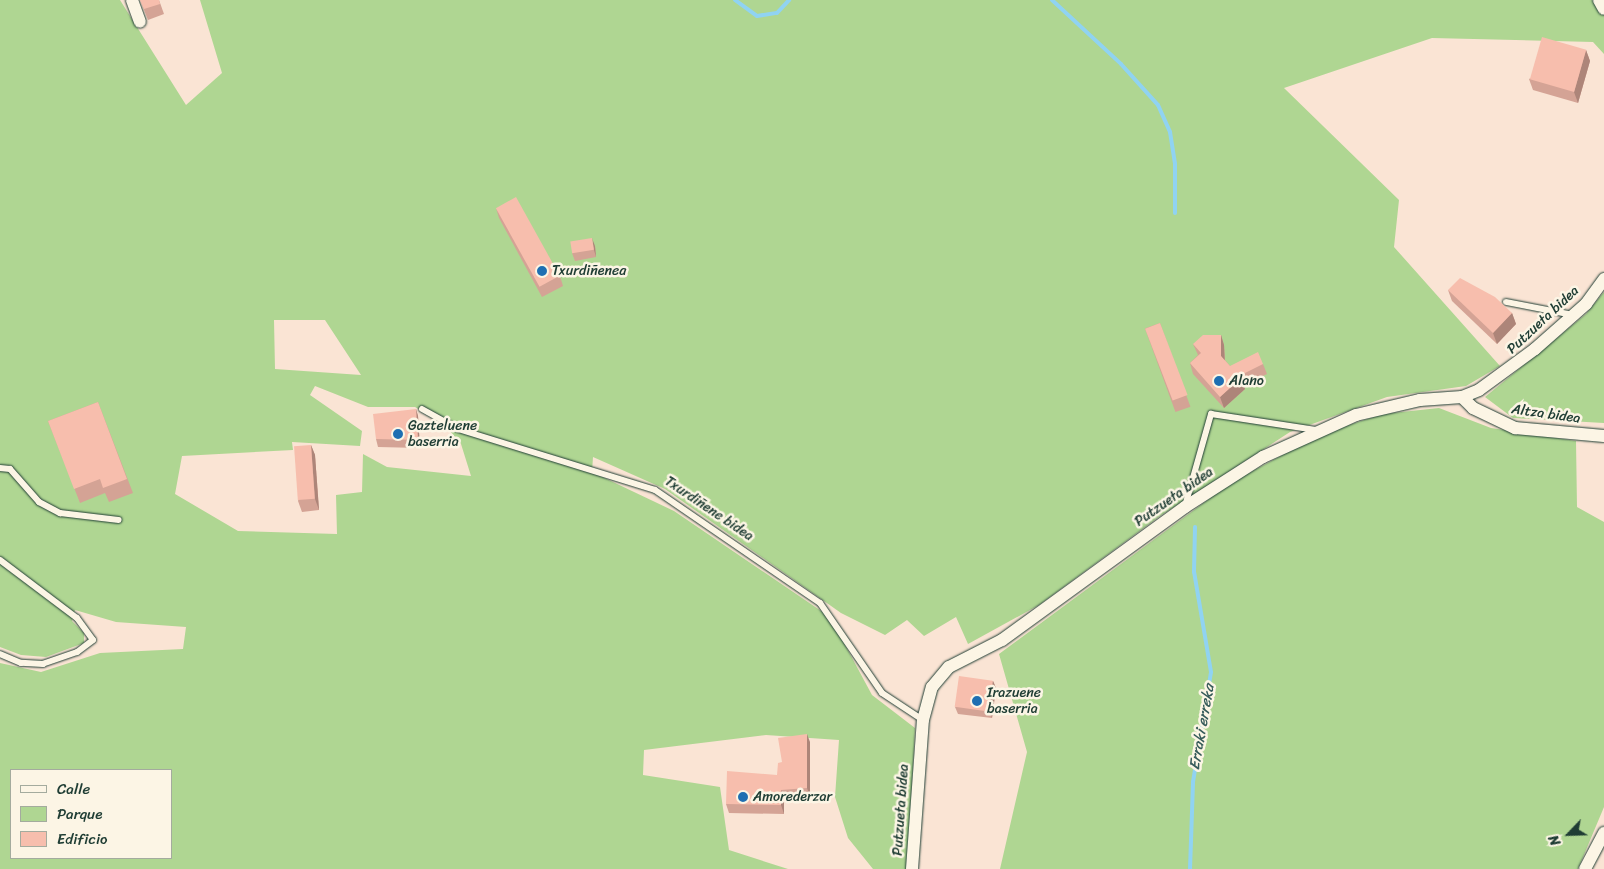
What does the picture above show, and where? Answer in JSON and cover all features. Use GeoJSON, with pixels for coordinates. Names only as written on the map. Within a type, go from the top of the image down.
{"type":"FeatureCollection","features":[{"type":"Feature","properties":{"kind":"street"},"geometry":{"type":"LineString","coordinates":[[132,0],[140,22]]}},
{"type":"Feature","properties":{"kind":"street"},"geometry":{"type":"LineString","coordinates":[[1599,0],[1604,9]]}},
{"type":"Feature","properties":{"kind":"street","name":"Putzueta bidea"},"geometry":{"type":"LineString","coordinates":[[912,869],[923,720],[932,687],[949,667],[1002,640],[1185,507],[1243,468],[1316,430],[1384,406],[1462,397],[1512,369],[1573,315],[1604,279]]}},
{"type":"Feature","properties":{"kind":"street","name":"Altza bidea"},"geometry":{"type":"LineString","coordinates":[[1462,397],[1473,408],[1515,428],[1604,436]]}},
{"type":"Feature","properties":{"kind":"street"},"geometry":{"type":"LineString","coordinates":[[1585,869],[1604,833]]}},
{"type":"Feature","properties":{"kind":"lane"},"geometry":{"type":"LineString","coordinates":[[1506,302],[1573,315]]}},
{"type":"Feature","properties":{"kind":"lane","name":"Txurdiñene bidea"},"geometry":{"type":"LineString","coordinates":[[422,409],[458,429],[655,490],[820,603],[882,693],[923,720]]}},
{"type":"Feature","properties":{"kind":"lane"},"geometry":{"type":"LineString","coordinates":[[1185,507],[1211,414],[1316,430]]}},
{"type":"Feature","properties":{"kind":"lane"},"geometry":{"type":"LineString","coordinates":[[0,468],[10,469],[39,502],[60,513],[119,520]]}},
{"type":"Feature","properties":{"kind":"lane"},"geometry":{"type":"LineString","coordinates":[[0,560],[77,618],[94,640],[77,652],[43,664],[0,654]]}},
{"type":"Feature","properties":{"kind":"green space"},"geometry":{"type":"Polygon","coordinates":[[[0,0],[120,0],[186,105],[222,73],[200,0],[1604,0],[1604,54],[1593,42],[1432,38],[1284,88],[1399,200],[1394,247],[1500,366],[1466,386],[1387,397],[1290,432],[1160,516],[1039,605],[968,644],[956,617],[924,636],[907,620],[885,635],[841,613],[665,489],[593,457],[592,472],[674,511],[830,617],[872,695],[915,728],[908,869],[873,869],[848,838],[835,797],[839,740],[766,735],[644,750],[643,775],[720,787],[729,850],[788,869],[0,869],[0,663],[41,672],[100,653],[183,649],[186,627],[116,622],[75,610],[72,621],[84,633],[84,643],[46,657],[21,655],[0,647],[0,0]],[[274,320],[275,369],[361,375],[325,320],[274,320]],[[315,386],[310,395],[362,431],[360,446],[292,442],[293,450],[182,456],[175,494],[238,531],[337,534],[336,495],[362,492],[363,454],[387,467],[471,476],[461,444],[444,424],[415,407],[368,407],[315,386]]]}},
{"type":"Feature","properties":{"kind":"green space"},"geometry":{"type":"Polygon","coordinates":[[[1604,292],[1604,423],[1513,418],[1485,397],[1586,314],[1604,292]]]}},
{"type":"Feature","properties":{"kind":"green space"},"geometry":{"type":"Polygon","coordinates":[[[1439,408],[1491,428],[1576,441],[1577,507],[1604,522],[1604,807],[1578,869],[1000,869],[1027,752],[999,654],[1232,482],[1324,433],[1383,414],[1439,408]]]}},
{"type":"Feature","properties":{"kind":"building"},"geometry":{"type":"Polygon","coordinates":[[[140,0],[159,0],[160,4],[144,9],[140,0]]]}},
{"type":"Feature","properties":{"kind":"building"},"geometry":{"type":"Polygon","coordinates":[[[1542,37],[1586,50],[1574,92],[1530,79],[1542,37]]]}},
{"type":"Feature","properties":{"kind":"building"},"geometry":{"type":"Polygon","coordinates":[[[516,197],[560,276],[540,287],[496,208],[516,197]]]}},
{"type":"Feature","properties":{"kind":"building"},"geometry":{"type":"Polygon","coordinates":[[[592,238],[594,250],[572,253],[570,241],[592,238]]]}},
{"type":"Feature","properties":{"kind":"building"},"geometry":{"type":"Polygon","coordinates":[[[1460,278],[1495,297],[1512,313],[1493,333],[1448,290],[1460,278]]]}},
{"type":"Feature","properties":{"kind":"building"},"geometry":{"type":"Polygon","coordinates":[[[1160,323],[1188,395],[1173,401],[1145,329],[1160,323]]]}},
{"type":"Feature","properties":{"kind":"building"},"geometry":{"type":"Polygon","coordinates":[[[1203,335],[1221,335],[1221,356],[1230,366],[1258,352],[1263,364],[1239,376],[1241,378],[1220,397],[1190,363],[1201,353],[1193,344],[1203,335]]]}},
{"type":"Feature","properties":{"kind":"building"},"geometry":{"type":"Polygon","coordinates":[[[98,402],[127,479],[103,488],[100,479],[74,489],[48,421],[98,402]]]}},
{"type":"Feature","properties":{"kind":"building","name":"Gazteluene baserria"},"geometry":{"type":"Polygon","coordinates":[[[416,409],[418,440],[376,439],[373,414],[416,409]]]}},
{"type":"Feature","properties":{"kind":"building"},"geometry":{"type":"Polygon","coordinates":[[[311,445],[315,499],[298,500],[294,446],[311,445]]]}},
{"type":"Feature","properties":{"kind":"building","name":"Irazuene baserria"},"geometry":{"type":"Polygon","coordinates":[[[959,676],[993,681],[988,711],[955,707],[959,676]]]}},
{"type":"Feature","properties":{"kind":"building"},"geometry":{"type":"Polygon","coordinates":[[[807,734],[807,788],[781,790],[781,805],[726,804],[727,771],[777,775],[778,763],[782,762],[778,738],[807,734]]]}},
{"type":"Feature","properties":{"kind":"waterway"},"geometry":{"type":"LineString","coordinates":[[735,0],[757,16],[777,13],[789,0]]}},
{"type":"Feature","properties":{"kind":"waterway"},"geometry":{"type":"LineString","coordinates":[[1052,0],[1121,64],[1158,105],[1170,132],[1175,164],[1175,213]]}},
{"type":"Feature","properties":{"kind":"waterway","name":"Erraki erreka"},"geometry":{"type":"LineString","coordinates":[[1190,869],[1193,782],[1211,672],[1194,572],[1195,527]]}},
{"type":"Feature","properties":{"kind":"place","name":"Txurdiñenea"},"geometry":{"type":"Point","coordinates":[542,271]}},
{"type":"Feature","properties":{"kind":"place","name":"Alano"},"geometry":{"type":"Point","coordinates":[1219,381]}},
{"type":"Feature","properties":{"kind":"place","name":"Gazteluene baserria"},"geometry":{"type":"Point","coordinates":[398,434]}},
{"type":"Feature","properties":{"kind":"place","name":"Irazuene baserria"},"geometry":{"type":"Point","coordinates":[977,701]}},
{"type":"Feature","properties":{"kind":"place","name":"Amorederzar"},"geometry":{"type":"Point","coordinates":[743,797]}}]}
